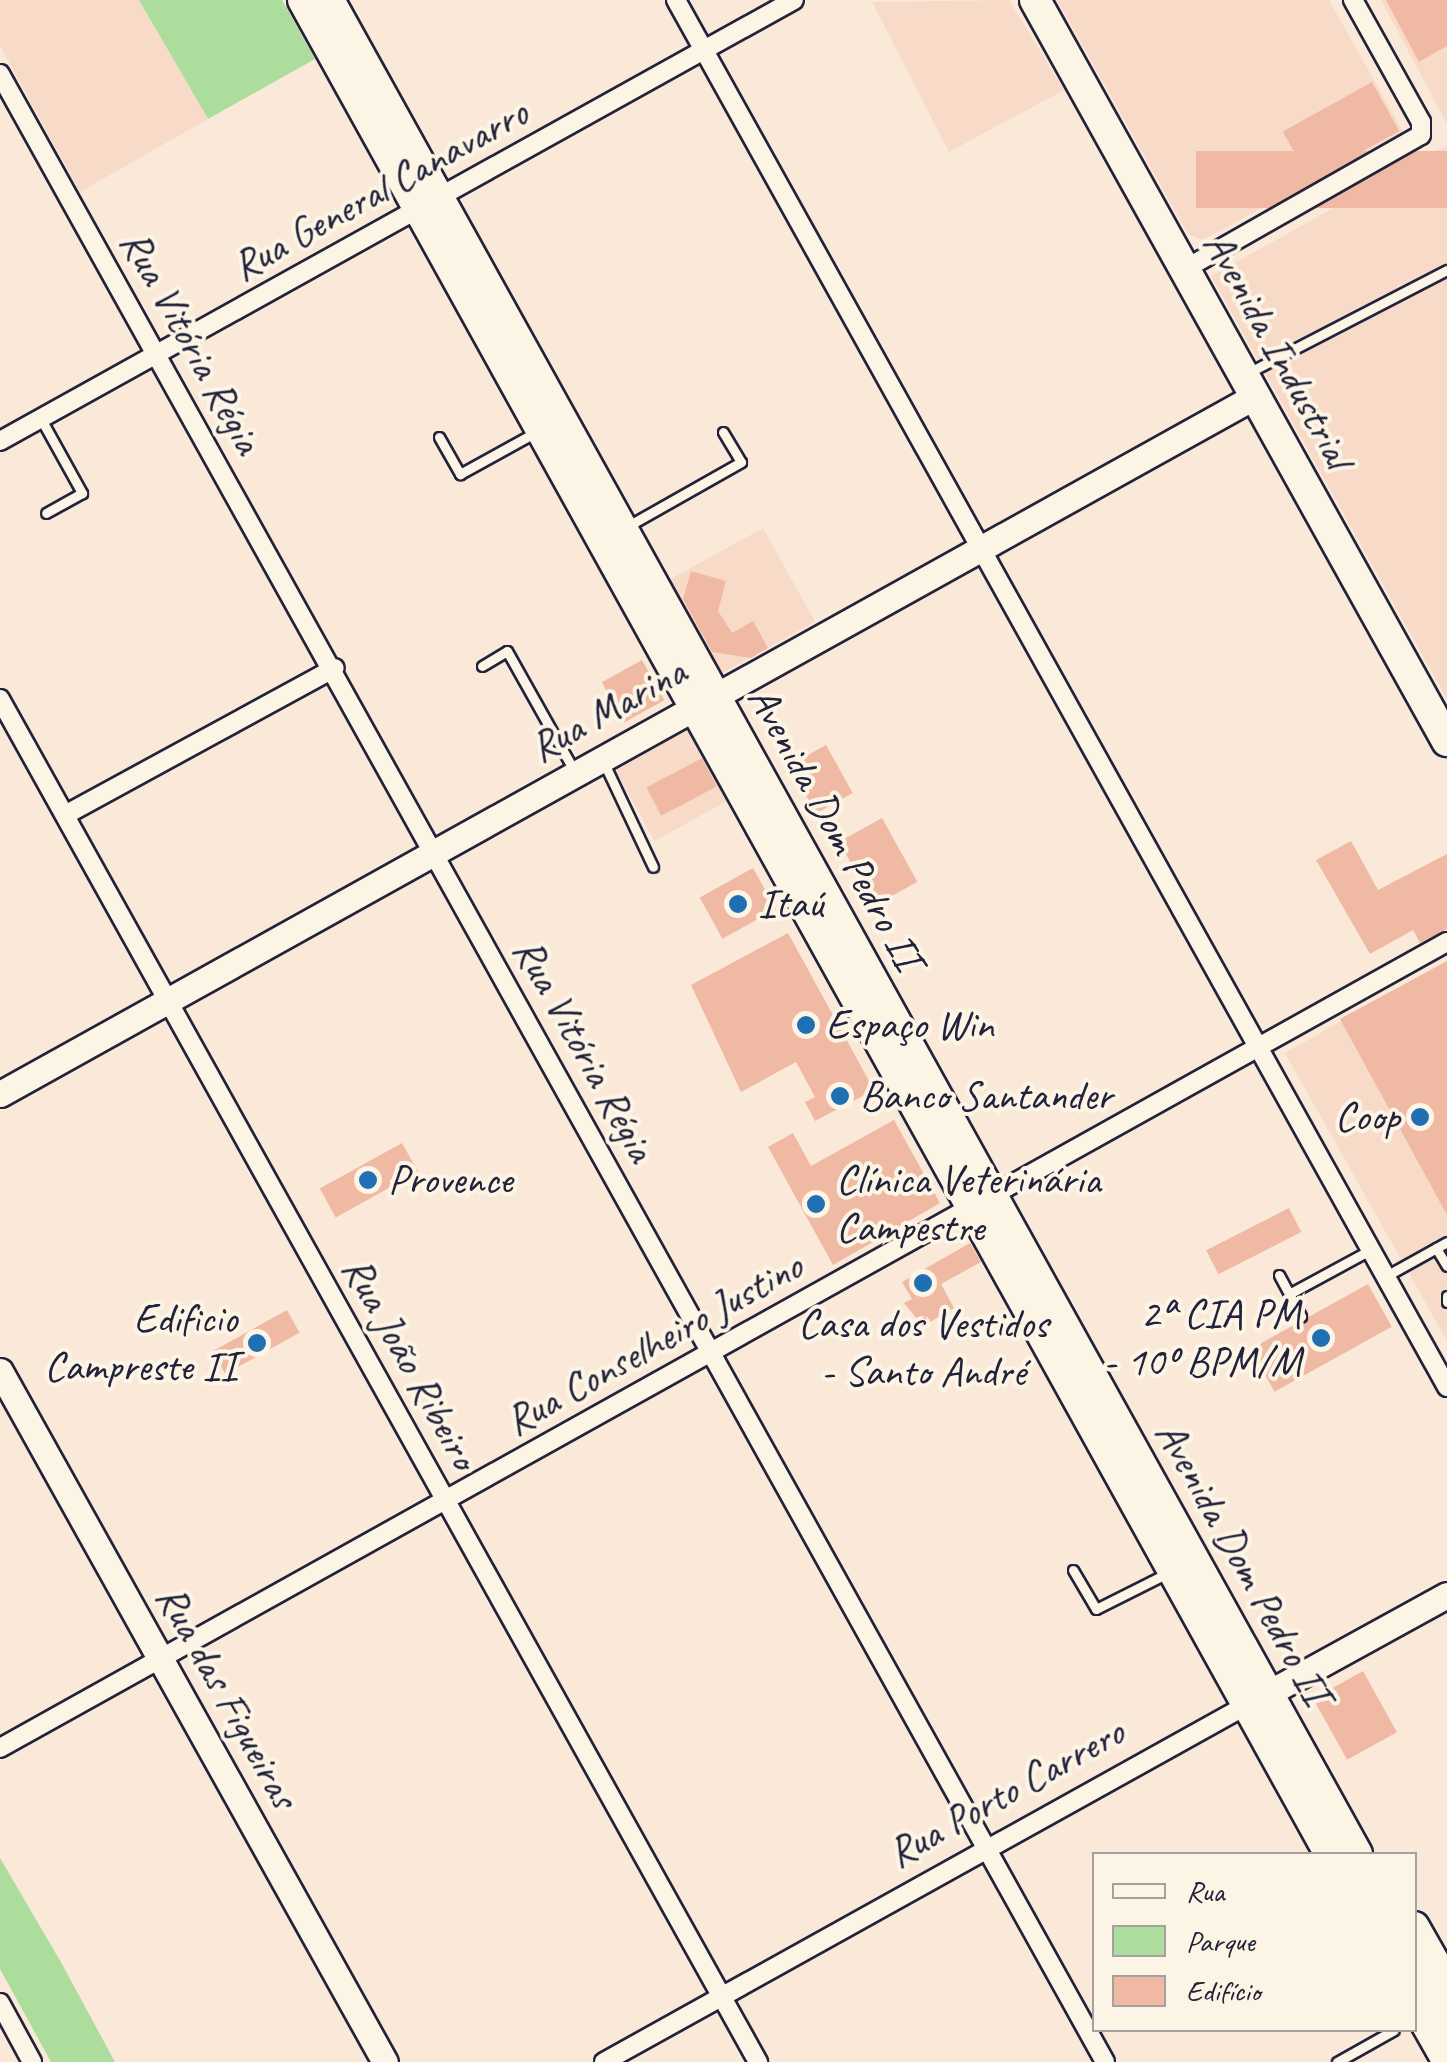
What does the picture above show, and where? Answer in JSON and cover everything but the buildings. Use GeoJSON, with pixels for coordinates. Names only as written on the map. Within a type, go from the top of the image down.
{"type":"FeatureCollection","features":[{"type":"Feature","properties":{"kind":"main road","name":"Avenida Dom Pedro II"},"geometry":{"type":"LineString","coordinates":[[303,0],[429,203],[621,530],[704,703]]}},
{"type":"Feature","properties":{"kind":"main road","name":"Avenida Dom Pedro II"},"geometry":{"type":"LineString","coordinates":[[329,0],[541,430],[704,703],[983,1201],[1257,1699],[1329,1852]]}},
{"type":"Feature","properties":{"kind":"main road","name":"Avenida Industrial"},"geometry":{"type":"LineString","coordinates":[[1036,0],[1250,386],[1439,712],[1447,741]]}},
{"type":"Feature","properties":{"kind":"main road","name":"Avenida Dom Pedro II"},"geometry":{"type":"LineString","coordinates":[[983,1201],[1173,1570],[1355,1852]]}},
{"type":"Feature","properties":{"kind":"main road"},"geometry":{"type":"LineString","coordinates":[[1417,1933],[1447,1986]]}},
{"type":"Feature","properties":{"kind":"main road"},"geometry":{"type":"LineString","coordinates":[[1417,1965],[1447,2018]]}},
{"type":"Feature","properties":{"kind":"main road"},"geometry":{"type":"LineString","coordinates":[[1417,2007],[1447,2060]]}},
{"type":"Feature","properties":{"kind":"main road"},"geometry":{"type":"LineString","coordinates":[[1410,2032],[1428,2062]]}},
{"type":"Feature","properties":{"kind":"street"},"geometry":{"type":"LineString","coordinates":[[676,0],[1447,1387]]}},
{"type":"Feature","properties":{"kind":"street","name":"Rua General Canavarro"},"geometry":{"type":"LineString","coordinates":[[0,441],[794,0]]}},
{"type":"Feature","properties":{"kind":"street"},"geometry":{"type":"LineString","coordinates":[[1185,269],[1423,131],[1353,0]]}},
{"type":"Feature","properties":{"kind":"street","name":"Rua Vitória Régia"},"geometry":{"type":"LineString","coordinates":[[0,74],[335,668],[1105,2062]]}},
{"type":"Feature","properties":{"kind":"street","name":"Rua Marina"},"geometry":{"type":"LineString","coordinates":[[0,1094],[981,549],[1250,386]]}},
{"type":"Feature","properties":{"kind":"street"},"geometry":{"type":"LineString","coordinates":[[65,816],[335,668]]}},
{"type":"Feature","properties":{"kind":"street","name":"Rua João Ribeiro"},"geometry":{"type":"LineString","coordinates":[[0,699],[7,728],[65,816],[758,2062]]}},
{"type":"Feature","properties":{"kind":"street","name":"Rua Conselheiro Justino"},"geometry":{"type":"LineString","coordinates":[[0,1748],[1447,942]]}},
{"type":"Feature","properties":{"kind":"street","name":"Rua das Figueiras"},"geometry":{"type":"LineString","coordinates":[[0,1372],[385,2062]]}},
{"type":"Feature","properties":{"kind":"street","name":"Rua Porto Carrero"},"geometry":{"type":"LineString","coordinates":[[604,2062],[1447,1595]]}},
{"type":"Feature","properties":{"kind":"street"},"geometry":{"type":"LineString","coordinates":[[0,2004],[32,2062]]}},
{"type":"Feature","properties":{"kind":"lane"},"geometry":{"type":"LineString","coordinates":[[1250,386],[1447,270]]}},
{"type":"Feature","properties":{"kind":"lane"},"geometry":{"type":"LineString","coordinates":[[41,419],[82,493],[46,513]]}},
{"type":"Feature","properties":{"kind":"lane"},"geometry":{"type":"LineString","coordinates":[[439,437],[460,474],[541,430]]}},
{"type":"Feature","properties":{"kind":"lane"},"geometry":{"type":"LineString","coordinates":[[621,530],[741,462],[724,432]]}},
{"type":"Feature","properties":{"kind":"lane"},"geometry":{"type":"LineString","coordinates":[[482,666],[507,652],[576,774]]}},
{"type":"Feature","properties":{"kind":"lane"},"geometry":{"type":"LineString","coordinates":[[602,759],[652,867]]}},
{"type":"Feature","properties":{"kind":"lane"},"geometry":{"type":"LineString","coordinates":[[1386,1276],[1447,1242]]}},
{"type":"Feature","properties":{"kind":"lane"},"geometry":{"type":"LineString","coordinates":[[1436,1248],[1447,1266]]}},
{"type":"Feature","properties":{"kind":"lane"},"geometry":{"type":"LineString","coordinates":[[1289,1294],[1371,1250]]}},
{"type":"Feature","properties":{"kind":"lane"},"geometry":{"type":"LineString","coordinates":[[1279,1275],[1301,1316]]}},
{"type":"Feature","properties":{"kind":"lane"},"geometry":{"type":"LineString","coordinates":[[1073,1570],[1096,1609],[1173,1570]]}},
{"type":"Feature","properties":{"kind":"lane"},"geometry":{"type":"LineString","coordinates":[[1337,2062],[1390,2032]]}},
{"type":"Feature","properties":{"kind":"shaded area"},"geometry":{"type":"Polygon","coordinates":[[[0,0],[139,0],[208,119],[80,192],[0,46],[0,0]]]}},
{"type":"Feature","properties":{"kind":"shaded area"},"geometry":{"type":"Polygon","coordinates":[[[1009,0],[1064,90],[949,152],[872,2],[1009,0]]]}},
{"type":"Feature","properties":{"kind":"shaded area"},"geometry":{"type":"Polygon","coordinates":[[[1057,0],[1329,0],[1403,132],[1203,240],[1188,234],[1057,0]]]}},
{"type":"Feature","properties":{"kind":"shaded area"},"geometry":{"type":"Polygon","coordinates":[[[1381,0],[1447,0],[1447,124],[1381,0]]]}},
{"type":"Feature","properties":{"kind":"shaded area"},"geometry":{"type":"Polygon","coordinates":[[[1447,145],[1447,699],[1211,276],[1447,145]]]}},
{"type":"Feature","properties":{"kind":"shaded area"},"geometry":{"type":"Polygon","coordinates":[[[763,528],[815,622],[719,675],[667,581],[763,528]]]}},
{"type":"Feature","properties":{"kind":"shaded area"},"geometry":{"type":"Polygon","coordinates":[[[688,730],[727,801],[655,841],[615,770],[688,730]]]}},
{"type":"Feature","properties":{"kind":"shaded area"},"geometry":{"type":"Polygon","coordinates":[[[1447,961],[1447,1341],[1285,1053],[1447,961]]]}},
{"type":"Feature","properties":{"kind":"green space"},"geometry":{"type":"Polygon","coordinates":[[[139,0],[282,0],[315,59],[208,119],[139,0]]]}},
{"type":"Feature","properties":{"kind":"green space"},"geometry":{"type":"Polygon","coordinates":[[[0,1858],[115,2062],[51,2062],[0,1969],[0,1858]]]}},
{"type":"Feature","properties":{"kind":"place","name":"Itaú"},"geometry":{"type":"Point","coordinates":[738,904]}},
{"type":"Feature","properties":{"kind":"place","name":"Espaço Win"},"geometry":{"type":"Point","coordinates":[806,1025]}},
{"type":"Feature","properties":{"kind":"place","name":"Banco Santander"},"geometry":{"type":"Point","coordinates":[840,1096]}},
{"type":"Feature","properties":{"kind":"place","name":"Coop"},"geometry":{"type":"Point","coordinates":[1420,1117]}},
{"type":"Feature","properties":{"kind":"place","name":"Provence"},"geometry":{"type":"Point","coordinates":[368,1180]}},
{"type":"Feature","properties":{"kind":"place","name":"Clínica Veterinária Campestre"},"geometry":{"type":"Point","coordinates":[816,1204]}},
{"type":"Feature","properties":{"kind":"place","name":"Casa dos Vestidos - Santo André"},"geometry":{"type":"Point","coordinates":[923,1283]}},
{"type":"Feature","properties":{"kind":"place","name":"2ª CIA PM - 10º BPM/M"},"geometry":{"type":"Point","coordinates":[1321,1338]}},
{"type":"Feature","properties":{"kind":"place","name":"Edificio Campreste II"},"geometry":{"type":"Point","coordinates":[257,1343]}}]}
